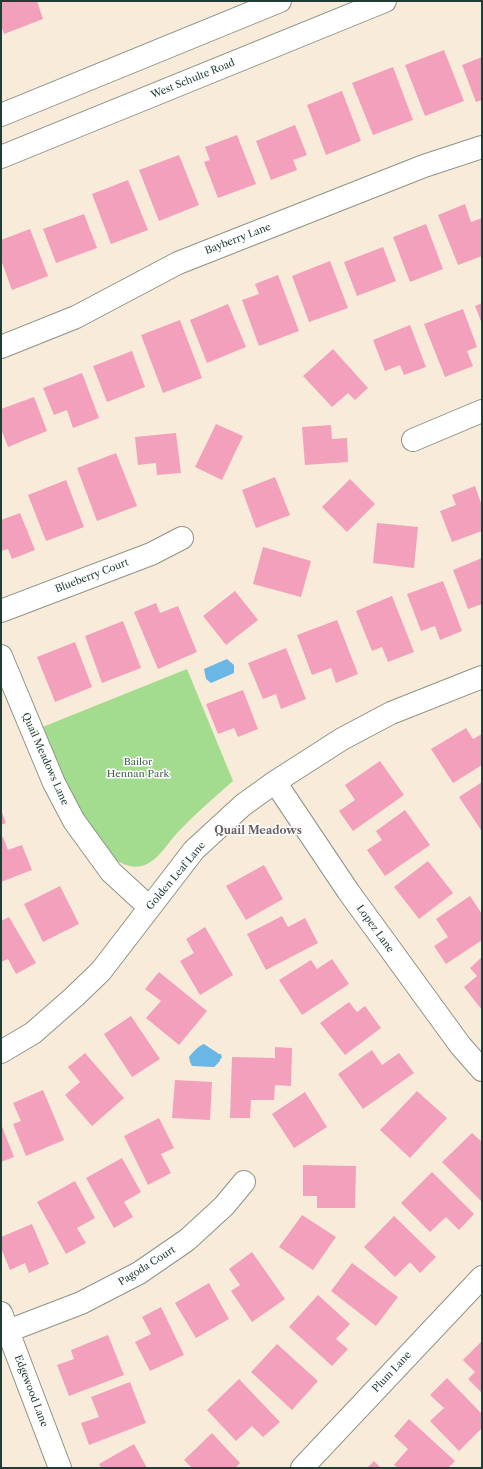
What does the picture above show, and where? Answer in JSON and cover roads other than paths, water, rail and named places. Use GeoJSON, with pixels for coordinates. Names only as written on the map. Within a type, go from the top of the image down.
{"type":"FeatureCollection","features":[{"type":"Feature","properties":{"kind":"street"},"geometry":{"type":"LineString","coordinates":[[1,114],[280,1]]}},
{"type":"Feature","properties":{"kind":"street","name":"West Schulte Road"},"geometry":{"type":"LineString","coordinates":[[1,157],[385,1]]}},
{"type":"Feature","properties":{"kind":"street","name":"Bayberry Lane"},"geometry":{"type":"LineString","coordinates":[[1,347],[76,316],[178,263],[424,166],[482,147]]}},
{"type":"Feature","properties":{"kind":"street"},"geometry":{"type":"LineString","coordinates":[[413,440],[482,411]]}},
{"type":"Feature","properties":{"kind":"street","name":"Blueberry Court"},"geometry":{"type":"LineString","coordinates":[[1,611],[151,554],[182,538]]}},
{"type":"Feature","properties":{"kind":"street","name":"Quail Meadows Lane"},"geometry":{"type":"LineString","coordinates":[[1,656],[54,783],[74,821],[111,872],[149,907]]}},
{"type":"Feature","properties":{"kind":"street","name":"Golden Leaf Lane"},"geometry":{"type":"LineString","coordinates":[[1,1052],[33,1033],[96,976],[194,850],[243,805],[275,782],[342,739],[391,713],[482,677]]}},
{"type":"Feature","properties":{"kind":"street","name":"Lopez Lane"},"geometry":{"type":"LineString","coordinates":[[275,782],[348,891],[460,1045],[482,1070]]}},
{"type":"Feature","properties":{"kind":"street","name":"Pagoda Court"},"geometry":{"type":"LineString","coordinates":[[5,1322],[81,1303],[139,1273],[187,1240],[224,1206],[244,1182]]}},
{"type":"Feature","properties":{"kind":"street","name":"Plum Lane"},"geometry":{"type":"LineString","coordinates":[[302,1468],[482,1277]]}},
{"type":"Feature","properties":{"kind":"street","name":"Edgewood Lane"},"geometry":{"type":"LineString","coordinates":[[5,1322],[60,1468]]}},
{"type":"Feature","properties":{"kind":"water"},"geometry":{"type":"Polygon","coordinates":[[[227,659],[234,665],[234,673],[211,683],[206,679],[204,669],[227,659]]]}},
{"type":"Feature","properties":{"kind":"water"},"geometry":{"type":"Polygon","coordinates":[[[204,1044],[221,1054],[222,1058],[214,1067],[192,1066],[190,1062],[189,1057],[194,1051],[204,1044]]]}},
{"type":"Feature","properties":{"kind":"district","name":"Quail Meadows"},"geometry":{"type":"Point","coordinates":[258,831]}},
{"type":"Feature","properties":{"kind":"park label","name":"Bailor Hennan Park"},"geometry":{"type":"Point","coordinates":[138,768]}}]}
